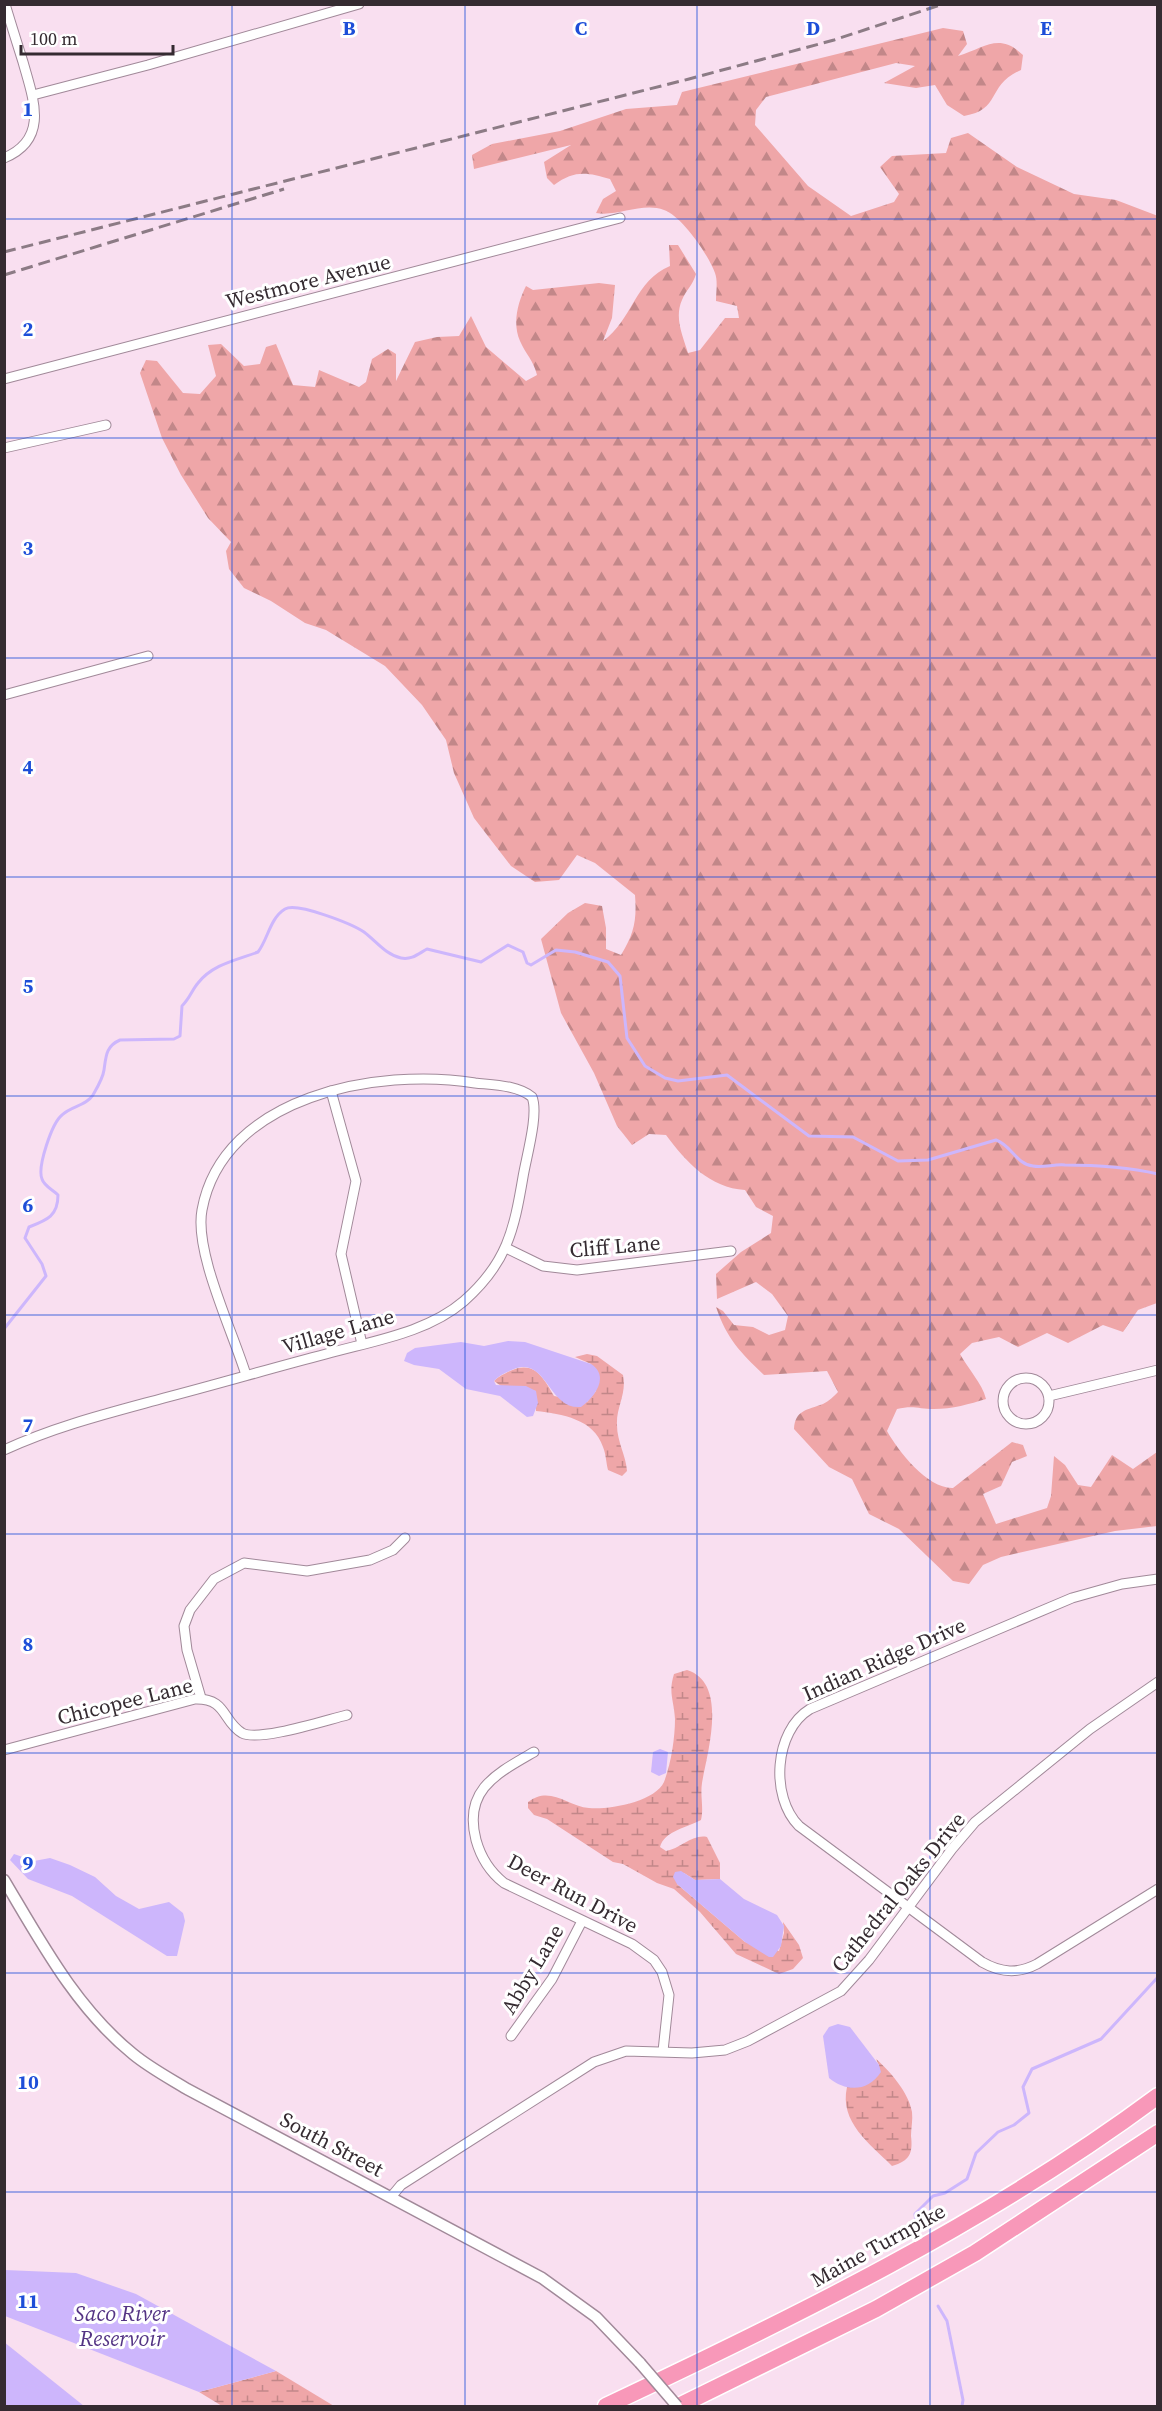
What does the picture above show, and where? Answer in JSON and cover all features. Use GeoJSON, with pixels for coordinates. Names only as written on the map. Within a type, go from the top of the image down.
{"type":"FeatureCollection","features":[{"type":"Feature","properties":{"kind":"highway","name":"Maine Turnpike"},"geometry":{"type":"LineString","coordinates":[[606,2406],[792,2318],[945,2235],[1045,2173],[1158,2096]]}},
{"type":"Feature","properties":{"kind":"highway"},"geometry":{"type":"LineString","coordinates":[[678,2406],[876,2309],[955,2264],[1074,2190],[1158,2133]]}},
{"type":"Feature","properties":{"kind":"street"},"geometry":{"type":"LineString","coordinates":[[4,158],[22,147],[31,135],[37,93],[8,26],[5,4]]}},
{"type":"Feature","properties":{"kind":"street"},"geometry":{"type":"LineString","coordinates":[[37,93],[148,65],[334,8],[359,4]]}},
{"type":"Feature","properties":{"kind":"street","name":"Westmore Avenue"},"geometry":{"type":"LineString","coordinates":[[4,379],[621,218]]}},
{"type":"Feature","properties":{"kind":"street"},"geometry":{"type":"LineString","coordinates":[[4,448],[106,425]]}},
{"type":"Feature","properties":{"kind":"street"},"geometry":{"type":"LineString","coordinates":[[4,694],[148,656]]}},
{"type":"Feature","properties":{"kind":"street","name":"Village Lane"},"geometry":{"type":"LineString","coordinates":[[4,1450],[67,1424],[426,1325],[451,1310],[474,1291],[506,1248],[514,1227],[533,1119],[532,1097],[510,1088],[436,1078],[386,1080],[331,1091]]}},
{"type":"Feature","properties":{"kind":"street"},"geometry":{"type":"LineString","coordinates":[[246,1375],[204,1247],[200,1219],[206,1192],[217,1167],[232,1145],[245,1133],[289,1108],[331,1091],[356,1180],[341,1254],[362,1344]]}},
{"type":"Feature","properties":{"kind":"street","name":"Cliff Lane"},"geometry":{"type":"LineString","coordinates":[[506,1248],[543,1266],[577,1270],[732,1251]]}},
{"type":"Feature","properties":{"kind":"street"},"geometry":{"type":"LineString","coordinates":[[1049,1396],[1158,1370]]}},
{"type":"Feature","properties":{"kind":"street"},"geometry":{"type":"LineString","coordinates":[[1023,1378],[1041,1383],[1049,1396],[1046,1415],[1030,1425],[1012,1420],[1003,1403],[1007,1388],[1023,1378]]}},
{"type":"Feature","properties":{"kind":"street"},"geometry":{"type":"LineString","coordinates":[[201,1698],[187,1650],[184,1626],[190,1610],[214,1579],[244,1563],[307,1571],[370,1560],[393,1550],[405,1538]]}},
{"type":"Feature","properties":{"kind":"street","name":"Indian Ridge Drive"},"geometry":{"type":"LineString","coordinates":[[1158,1579],[1122,1584],[1055,1604],[810,1709],[794,1723],[786,1738],[782,1762],[782,1798],[789,1815],[807,1833],[982,1962],[998,1970],[1017,1971],[1038,1964],[1158,1889]]}},
{"type":"Feature","properties":{"kind":"street","name":"Cathedral Oaks Drive"},"geometry":{"type":"LineString","coordinates":[[391,2197],[401,2185],[594,2062],[627,2051],[692,2053],[725,2050],[832,1997],[856,1977],[952,1849],[987,1810],[1113,1712],[1158,1682]]}},
{"type":"Feature","properties":{"kind":"street","name":"Chicopee Lane"},"geometry":{"type":"LineString","coordinates":[[4,1750],[182,1701],[201,1698],[221,1707],[237,1729],[247,1735],[265,1734],[347,1715]]}},
{"type":"Feature","properties":{"kind":"street","name":"Deer Run Drive"},"geometry":{"type":"LineString","coordinates":[[534,1752],[498,1774],[483,1788],[474,1809],[477,1843],[484,1860],[498,1878],[643,1951],[658,1966],[669,1995],[663,2051]]}},
{"type":"Feature","properties":{"kind":"street","name":"South Street"},"geometry":{"type":"LineString","coordinates":[[4,1880],[67,1983],[106,2030],[133,2054],[188,2089],[518,2264],[556,2287],[596,2317],[678,2406]]}},
{"type":"Feature","properties":{"kind":"street","name":"Abby Lane"},"geometry":{"type":"LineString","coordinates":[[512,2036],[552,1979],[582,1921]]}},
{"type":"Feature","properties":{"kind":"green space"},"geometry":{"type":"Polygon","coordinates":[[[943,28],[963,31],[967,44],[958,56],[999,43],[1007,44],[1023,55],[1021,70],[1010,76],[990,103],[976,113],[964,116],[947,105],[935,85],[916,88],[884,83],[915,66],[896,63],[766,97],[756,110],[755,125],[808,186],[851,216],[894,202],[899,194],[880,167],[892,156],[946,153],[951,138],[968,133],[1017,167],[1074,194],[1116,200],[1158,216],[1157,1303],[1138,1310],[1123,1332],[1103,1325],[1068,1343],[1047,1333],[1018,1347],[999,1337],[972,1343],[960,1354],[986,1399],[947,1408],[897,1409],[887,1431],[906,1458],[924,1476],[943,1487],[953,1488],[1012,1442],[1023,1445],[1027,1456],[1012,1462],[1001,1486],[983,1494],[996,1524],[1047,1508],[1051,1496],[1054,1456],[1065,1465],[1078,1485],[1091,1487],[1112,1455],[1133,1469],[1157,1452],[1157,1526],[1115,1531],[1001,1557],[983,1565],[969,1584],[953,1581],[899,1529],[869,1514],[852,1479],[829,1467],[794,1429],[799,1414],[825,1403],[838,1392],[827,1371],[764,1375],[741,1352],[725,1328],[716,1307],[723,1311],[734,1325],[753,1327],[769,1335],[785,1330],[788,1316],[772,1294],[756,1282],[717,1299],[716,1274],[741,1252],[771,1233],[773,1216],[756,1207],[745,1190],[721,1184],[700,1172],[666,1135],[649,1134],[632,1145],[617,1126],[594,1073],[561,1013],[541,939],[568,913],[585,903],[602,906],[606,928],[606,949],[621,955],[634,926],[635,895],[595,863],[577,855],[559,880],[535,882],[511,866],[474,818],[454,773],[446,740],[422,705],[385,666],[326,630],[305,623],[271,601],[244,588],[229,569],[226,551],[231,542],[208,518],[181,475],[162,438],[140,373],[146,360],[157,361],[183,393],[200,394],[216,376],[208,345],[221,344],[244,366],[260,364],[266,347],[276,344],[293,385],[315,387],[319,370],[359,387],[366,382],[372,359],[388,349],[396,354],[396,381],[415,342],[437,337],[459,336],[471,316],[486,347],[526,381],[537,375],[520,341],[516,327],[518,306],[526,286],[533,290],[599,283],[615,285],[612,318],[603,341],[621,323],[649,281],[658,272],[670,266],[669,245],[678,245],[696,274],[682,300],[679,320],[688,353],[700,350],[725,318],[739,318],[737,306],[716,301],[716,279],[712,266],[694,237],[679,220],[664,210],[656,208],[596,213],[603,199],[616,191],[610,179],[581,174],[568,177],[554,185],[547,178],[544,162],[571,145],[474,169],[472,155],[492,144],[560,131],[626,109],[677,105],[682,92],[943,28]]]}},
{"type":"Feature","properties":{"kind":"green space"},"geometry":{"type":"Polygon","coordinates":[[[587,1354],[597,1356],[623,1375],[624,1388],[617,1425],[627,1471],[622,1476],[608,1470],[599,1438],[585,1424],[566,1416],[536,1411],[536,1391],[501,1386],[494,1381],[518,1368],[532,1369],[542,1377],[554,1396],[587,1402],[596,1391],[591,1364],[575,1357],[587,1354]]]}},
{"type":"Feature","properties":{"kind":"green space"},"geometry":{"type":"Polygon","coordinates":[[[687,1670],[700,1677],[708,1689],[712,1704],[711,1737],[702,1788],[702,1815],[701,1820],[671,1833],[660,1847],[666,1851],[696,1838],[707,1837],[720,1863],[720,1879],[695,1880],[684,1873],[677,1884],[745,1942],[779,1951],[784,1933],[783,1922],[799,1945],[803,1958],[793,1969],[779,1974],[736,1954],[700,1912],[674,1889],[657,1883],[623,1864],[613,1862],[547,1819],[534,1815],[528,1808],[528,1802],[544,1795],[589,1808],[607,1808],[641,1800],[659,1789],[664,1782],[671,1759],[673,1743],[675,1719],[671,1692],[672,1681],[674,1674],[687,1670]]]}},
{"type":"Feature","properties":{"kind":"green space"},"geometry":{"type":"Polygon","coordinates":[[[876,2059],[898,2083],[907,2097],[912,2112],[911,2152],[903,2162],[892,2166],[858,2131],[852,2122],[846,2100],[847,2087],[879,2065],[876,2059]]]}},
{"type":"Feature","properties":{"kind":"green space"},"geometry":{"type":"Polygon","coordinates":[[[276,2371],[334,2406],[222,2406],[199,2392],[276,2371]]]}},
{"type":"Feature","properties":{"kind":"water"},"geometry":{"type":"Polygon","coordinates":[[[508,1341],[525,1342],[591,1364],[597,1369],[600,1380],[595,1392],[581,1407],[570,1406],[554,1393],[534,1370],[525,1367],[514,1369],[494,1381],[496,1385],[526,1386],[536,1391],[538,1403],[533,1416],[527,1417],[500,1396],[466,1389],[439,1369],[404,1361],[407,1353],[415,1348],[461,1342],[484,1346],[508,1341]]]}},
{"type":"Feature","properties":{"kind":"water"},"geometry":{"type":"Polygon","coordinates":[[[660,1749],[668,1752],[666,1773],[659,1776],[651,1772],[653,1752],[660,1749]]]}},
{"type":"Feature","properties":{"kind":"water"},"geometry":{"type":"Polygon","coordinates":[[[14,1854],[34,1861],[50,1858],[70,1865],[95,1877],[116,1896],[139,1909],[169,1902],[183,1913],[185,1921],[177,1956],[167,1956],[72,1896],[28,1879],[10,1860],[14,1854]]]}},
{"type":"Feature","properties":{"kind":"water"},"geometry":{"type":"Polygon","coordinates":[[[681,1871],[695,1880],[720,1879],[744,1899],[777,1915],[784,1926],[781,1946],[773,1957],[769,1957],[745,1942],[677,1884],[673,1877],[675,1872],[681,1871]]]}},
{"type":"Feature","properties":{"kind":"water"},"geometry":{"type":"Polygon","coordinates":[[[838,2024],[850,2027],[879,2065],[881,2072],[870,2083],[849,2088],[829,2078],[823,2036],[829,2027],[838,2024]]]}},
{"type":"Feature","properties":{"kind":"water","name":"Saco River Reservoir"},"geometry":{"type":"Polygon","coordinates":[[[5,2270],[76,2273],[136,2294],[276,2371],[199,2392],[5,2316],[5,2270]]]}},
{"type":"Feature","properties":{"kind":"water","name":"Saco River Reservoir"},"geometry":{"type":"Polygon","coordinates":[[[4,2342],[84,2406],[5,2406],[4,2342]]]}},
{"type":"Feature","properties":{"kind":"waterway"},"geometry":{"type":"LineString","coordinates":[[4,1329],[46,1276],[42,1264],[25,1238],[29,1227],[46,1219],[54,1213],[56,1208],[58,1195],[45,1184],[41,1173],[46,1146],[58,1120],[66,1112],[86,1102],[93,1095],[100,1083],[107,1052],[115,1042],[174,1039],[180,1036],[182,1006],[198,983],[218,967],[258,952],[276,918],[285,909],[291,908],[312,911],[348,924],[364,932],[391,954],[401,958],[412,957],[427,949],[481,962],[508,945],[523,952],[527,963],[531,965],[556,950],[575,952],[608,962],[620,976],[627,1038],[645,1066],[665,1078],[678,1081],[727,1075],[809,1136],[853,1137],[898,1161],[928,1160],[996,1140],[1027,1165],[1041,1167],[1100,1166],[1158,1174]]}},
{"type":"Feature","properties":{"kind":"waterway"},"geometry":{"type":"LineString","coordinates":[[916,2222],[915,2214],[933,2196],[945,2193],[967,2179],[976,2153],[998,2132],[1014,2125],[1029,2113],[1023,2087],[1032,2069],[1101,2039],[1158,1977]]}},
{"type":"Feature","properties":{"kind":"waterway"},"geometry":{"type":"LineString","coordinates":[[938,2306],[947,2321],[963,2400],[962,2406]]}},
{"type":"Feature","properties":{"kind":"railway"},"geometry":{"type":"LineString","coordinates":[[4,252],[689,79],[834,40],[943,4]]}},
{"type":"Feature","properties":{"kind":"railway"},"geometry":{"type":"LineString","coordinates":[[4,275],[284,189]]}}]}
